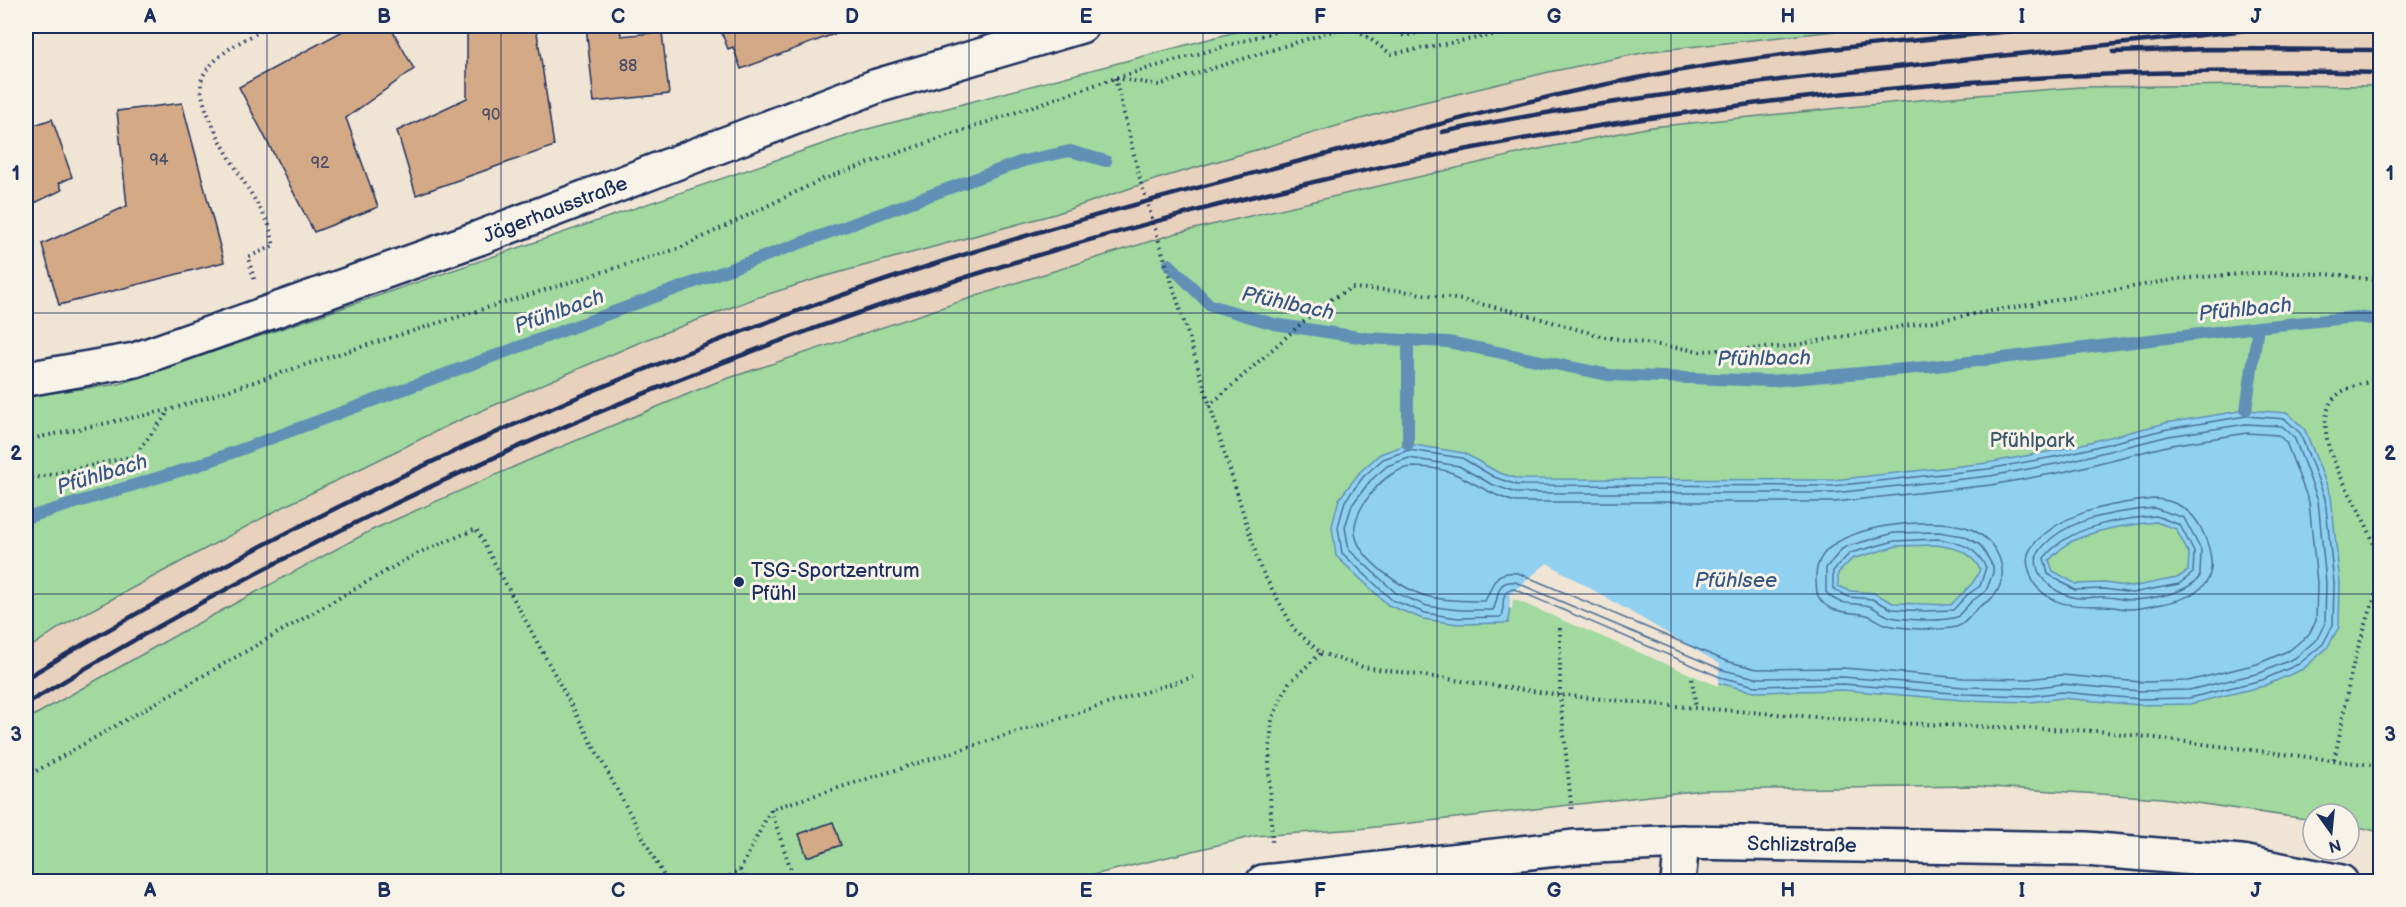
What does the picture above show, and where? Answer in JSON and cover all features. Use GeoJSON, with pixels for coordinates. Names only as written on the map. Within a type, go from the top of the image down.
{"type":"FeatureCollection","features":[{"type":"Feature","properties":{"kind":"street","name":"Jägerhausstraße"},"geometry":{"type":"LineString","coordinates":[[26,379],[135,360],[479,238],[877,86],[1081,26]]}},
{"type":"Feature","properties":{"kind":"street","name":"Schlizstraße"},"geometry":{"type":"LineString","coordinates":[[1269,880],[1575,847],[1682,842],[2086,849],[2241,862],[2341,882]]}},
{"type":"Feature","properties":{"kind":"street"},"geometry":{"type":"LineString","coordinates":[[1678,882],[1682,842]]}},
{"type":"Feature","properties":{"kind":"path"},"geometry":{"type":"LineString","coordinates":[[265,314],[248,257],[274,246],[269,225],[216,134],[201,95],[202,76],[223,53],[270,26]]}},
{"type":"Feature","properties":{"kind":"path"},"geometry":{"type":"LineString","coordinates":[[26,440],[169,410],[332,356],[680,248],[823,179],[1115,78],[1295,26]]}},
{"type":"Feature","properties":{"kind":"path"},"geometry":{"type":"LineString","coordinates":[[1115,78],[1159,86],[1351,26],[1390,54],[1520,30],[1527,26]]}},
{"type":"Feature","properties":{"kind":"path"},"geometry":{"type":"LineString","coordinates":[[1387,26],[1404,36],[1450,26]]}},
{"type":"Feature","properties":{"kind":"path"},"geometry":{"type":"LineString","coordinates":[[1115,78],[1141,183],[1260,567],[1294,629],[1321,653],[1363,667],[1560,695],[1895,723],[2098,731],[2380,766]]}},
{"type":"Feature","properties":{"kind":"path"},"geometry":{"type":"LineString","coordinates":[[1209,406],[1311,315],[1333,297],[1352,288],[1372,288],[1462,300],[1517,312],[1604,337],[1700,351],[1783,347],[2178,279],[2254,273],[2301,273],[2341,275],[2380,281]]}},
{"type":"Feature","properties":{"kind":"path"},"geometry":{"type":"LineString","coordinates":[[2334,759],[2345,715],[2350,678],[2367,618],[2377,595],[2379,570],[2376,545],[2331,453],[2326,435],[2328,409],[2339,392],[2380,379]]}},
{"type":"Feature","properties":{"kind":"path"},"geometry":{"type":"LineString","coordinates":[[26,480],[134,456],[169,410]]}},
{"type":"Feature","properties":{"kind":"path"},"geometry":{"type":"LineString","coordinates":[[26,777],[416,554],[476,529],[667,882]]}},
{"type":"Feature","properties":{"kind":"path"},"geometry":{"type":"LineString","coordinates":[[1560,628],[1560,695],[1572,814]]}},
{"type":"Feature","properties":{"kind":"path"},"geometry":{"type":"LineString","coordinates":[[1269,880],[1269,762],[1272,719],[1289,683],[1321,653]]}},
{"type":"Feature","properties":{"kind":"path"},"geometry":{"type":"LineString","coordinates":[[719,882],[740,870],[771,809],[1192,677]]}},
{"type":"Feature","properties":{"kind":"path"},"geometry":{"type":"LineString","coordinates":[[1692,680],[1696,708]]}},
{"type":"Feature","properties":{"kind":"path"},"geometry":{"type":"LineString","coordinates":[[771,809],[792,873]]}},
{"type":"Feature","properties":{"kind":"path"},"geometry":{"type":"LineString","coordinates":[[740,870],[745,882]]}},
{"type":"Feature","properties":{"kind":"shaded area"},"geometry":{"type":"Polygon","coordinates":[[[1881,26],[2380,26],[2380,86],[2080,87],[1939,98],[1651,127],[1534,151],[1177,233],[1025,280],[717,382],[527,461],[372,530],[178,634],[26,720],[26,650],[62,626],[279,509],[451,424],[645,340],[756,298],[819,278],[1055,214],[1157,179],[1395,109],[1549,72],[1652,51],[1881,26]]]}},
{"type":"Feature","properties":{"kind":"green space"},"geometry":{"type":"Polygon","coordinates":[[[1258,26],[1881,26],[1652,51],[1549,72],[1395,109],[1157,179],[1055,214],[819,278],[756,298],[645,340],[451,424],[279,509],[62,626],[26,650],[26,396],[119,384],[864,130],[1258,26]]]}},
{"type":"Feature","properties":{"kind":"green space","name":"Pfühlpark"},"geometry":{"type":"Polygon","coordinates":[[[2380,86],[2380,832],[2361,828],[2361,802],[2301,802],[2301,818],[2162,798],[1975,786],[1702,790],[1358,829],[1255,836],[1064,882],[26,882],[26,720],[178,634],[372,530],[527,461],[717,382],[1025,280],[1177,233],[1534,150],[1651,127],[1939,98],[2080,87],[2380,86]]]}},
{"type":"Feature","properties":{"kind":"water","name":"Pfühlsee"},"geometry":{"type":"Polygon","coordinates":[[[2246,410],[2288,413],[2305,430],[2331,496],[2340,583],[2339,627],[2327,648],[2303,669],[2264,686],[2190,704],[2140,705],[2062,698],[2031,702],[1963,700],[1843,690],[1754,692],[1719,683],[1511,594],[1508,623],[1458,624],[1423,619],[1388,605],[1336,556],[1332,526],[1339,499],[1360,472],[1380,454],[1408,444],[1464,453],[1497,472],[1518,479],[1833,480],[1987,463],[2058,450],[2166,423],[2246,410]],[[2156,522],[2110,528],[2077,539],[2049,560],[2053,571],[2076,584],[2105,583],[2131,587],[2177,578],[2188,571],[2189,554],[2176,529],[2156,522]],[[1937,545],[1897,546],[1852,559],[1838,573],[1838,586],[1850,591],[1874,593],[1893,603],[1951,605],[1971,584],[1980,569],[1971,557],[1962,551],[1937,545]]]}},
{"type":"Feature","properties":{"kind":"pier"},"geometry":{"type":"Polygon","coordinates":[[[1547,563],[1720,664],[1718,686],[1513,599],[1512,609],[1509,608],[1510,594],[1547,563]]]}},
{"type":"Feature","properties":{"kind":"building"},"geometry":{"type":"Polygon","coordinates":[[[352,26],[390,26],[414,69],[346,118],[378,207],[314,232],[239,87],[352,26]]]}},
{"type":"Feature","properties":{"kind":"building"},"geometry":{"type":"Polygon","coordinates":[[[467,26],[536,26],[554,146],[416,195],[397,131],[467,98],[467,26]]]}},
{"type":"Feature","properties":{"kind":"building"},"geometry":{"type":"Polygon","coordinates":[[[586,26],[620,26],[621,36],[662,32],[669,94],[594,102],[586,26]]]}},
{"type":"Feature","properties":{"kind":"building"},"geometry":{"type":"Polygon","coordinates":[[[719,26],[840,26],[842,31],[741,69],[733,47],[728,49],[719,26]]]}},
{"type":"Feature","properties":{"kind":"building"},"geometry":{"type":"Polygon","coordinates":[[[182,103],[224,262],[59,305],[42,244],[127,206],[117,111],[182,103]]]}},
{"type":"Feature","properties":{"kind":"building"},"geometry":{"type":"Polygon","coordinates":[[[52,119],[72,177],[59,183],[62,190],[26,207],[26,128],[52,119]]]}},
{"type":"Feature","properties":{"kind":"building"},"geometry":{"type":"Polygon","coordinates":[[[833,822],[841,845],[807,857],[799,834],[833,822]]]}},
{"type":"Feature","properties":{"kind":"building"},"geometry":{"type":"Polygon","coordinates":[[[1834,879],[1875,881],[1875,882],[1833,882],[1834,879]]]}},
{"type":"Feature","properties":{"kind":"waterway","name":"Pfühlbach"},"geometry":{"type":"LineString","coordinates":[[26,518],[196,466],[1023,161],[1070,151],[1106,161]]}},
{"type":"Feature","properties":{"kind":"waterway","name":"Pfühlbach"},"geometry":{"type":"LineString","coordinates":[[1169,264],[1210,305],[1274,324],[1365,338],[1448,342],[1609,375],[1770,381],[1927,367],[2356,317],[2380,320]]}},
{"type":"Feature","properties":{"kind":"waterway"},"geometry":{"type":"LineString","coordinates":[[2246,410],[2258,327]]}},
{"type":"Feature","properties":{"kind":"waterway"},"geometry":{"type":"LineString","coordinates":[[1408,340],[1408,444]]}},
{"type":"Feature","properties":{"kind":"railway"},"geometry":{"type":"LineString","coordinates":[[26,678],[231,562],[442,457],[659,364],[769,321],[933,264],[1146,202],[1592,87],[1688,69],[1782,55],[2065,26]]}},
{"type":"Feature","properties":{"kind":"railway"},"geometry":{"type":"LineString","coordinates":[[1442,132],[1546,113],[1755,83],[2281,26]]}},
{"type":"Feature","properties":{"kind":"railway"},"geometry":{"type":"LineString","coordinates":[[2113,52],[2208,49],[2380,50]]}},
{"type":"Feature","properties":{"kind":"railway"},"geometry":{"type":"LineString","coordinates":[[26,704],[293,554],[572,424],[861,312],[1158,221],[1461,151],[1767,102],[2074,76],[2380,73]]}},
{"type":"Feature","properties":{"kind":"place","name":"TSG-Sportzentrum Pfühl"},"geometry":{"type":"Point","coordinates":[739,582]}}]}
